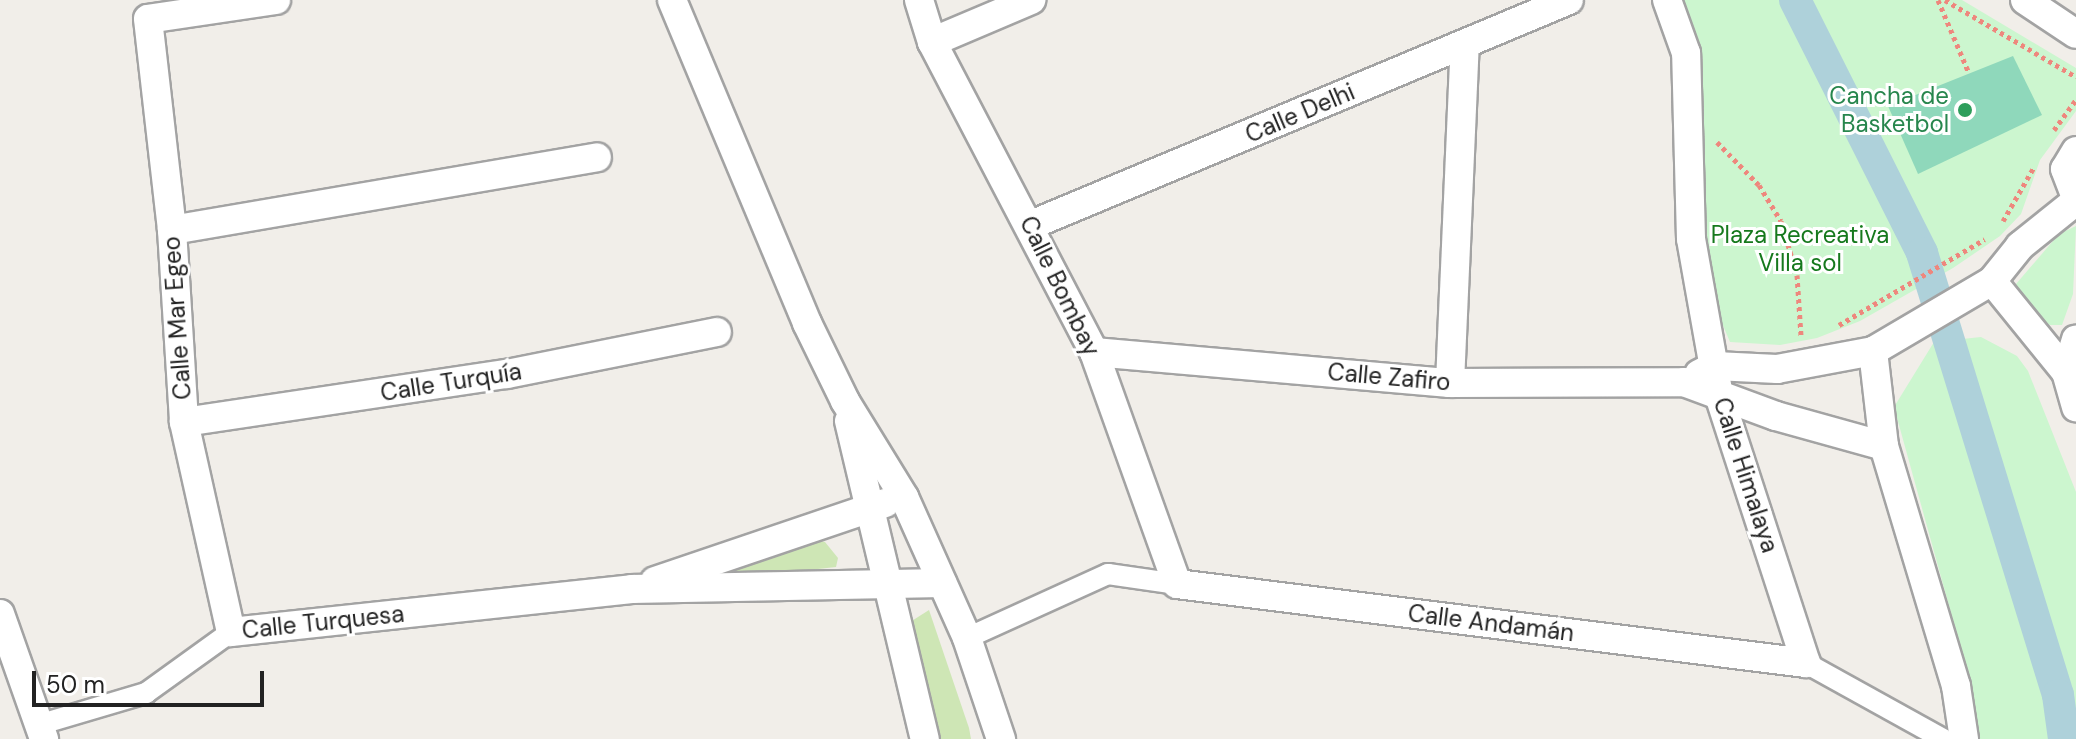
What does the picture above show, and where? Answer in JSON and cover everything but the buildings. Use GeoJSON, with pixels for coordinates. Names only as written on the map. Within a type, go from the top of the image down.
{"type":"FeatureCollection","features":[{"type":"Feature","properties":{"kind":"street"},"geometry":{"type":"LineString","coordinates":[[148,9],[276,0]]}},
{"type":"Feature","properties":{"kind":"street"},"geometry":{"type":"LineString","coordinates":[[672,0],[845,401],[904,497],[967,638],[1001,739]]}},
{"type":"Feature","properties":{"kind":"street","name":"Calle Bombay"},"geometry":{"type":"LineString","coordinates":[[919,0],[932,42],[1031,225],[1094,352],[1177,584]]}},
{"type":"Feature","properties":{"kind":"street"},"geometry":{"type":"LineString","coordinates":[[932,42],[1031,0]]}},
{"type":"Feature","properties":{"kind":"street","name":"Calle Delhi"},"geometry":{"type":"LineString","coordinates":[[1031,225],[1569,0]]}},
{"type":"Feature","properties":{"kind":"street","name":"Calle Himalaya"},"geometry":{"type":"LineString","coordinates":[[1667,0],[1686,53],[1691,239],[1719,396],[1806,663]]}},
{"type":"Feature","properties":{"kind":"street"},"geometry":{"type":"LineString","coordinates":[[2025,0],[2076,34]]}},
{"type":"Feature","properties":{"kind":"street","name":"Calle Mar Egeo"},"geometry":{"type":"LineString","coordinates":[[148,9],[172,230],[184,422],[231,632]]}},
{"type":"Feature","properties":{"kind":"street"},"geometry":{"type":"LineString","coordinates":[[1450,383],[1465,44]]}},
{"type":"Feature","properties":{"kind":"street"},"geometry":{"type":"LineString","coordinates":[[1715,366],[1777,369],[1873,351],[1992,281],[2020,246],[2076,199],[2065,169],[2076,151]]}},
{"type":"Feature","properties":{"kind":"street"},"geometry":{"type":"LineString","coordinates":[[172,230],[597,157]]}},
{"type":"Feature","properties":{"kind":"street"},"geometry":{"type":"LineString","coordinates":[[1992,281],[2066,372],[2076,408]]}},
{"type":"Feature","properties":{"kind":"street","name":"Calle Turquía"},"geometry":{"type":"LineString","coordinates":[[184,422],[507,374],[717,332]]}},
{"type":"Feature","properties":{"kind":"street"},"geometry":{"type":"LineString","coordinates":[[2066,372],[2076,340]]}},
{"type":"Feature","properties":{"kind":"street"},"geometry":{"type":"LineString","coordinates":[[1873,351],[1884,446],[1956,686],[1964,739]]}},
{"type":"Feature","properties":{"kind":"street","name":"Calle Zafiro"},"geometry":{"type":"LineString","coordinates":[[1094,352],[1450,383],[1684,382],[1719,396],[1884,446]]}},
{"type":"Feature","properties":{"kind":"street","name":"Calle Zafiro"},"geometry":{"type":"LineString","coordinates":[[1684,382],[1715,366]]}},
{"type":"Feature","properties":{"kind":"street"},"geometry":{"type":"LineString","coordinates":[[845,401],[867,509],[925,739]]}},
{"type":"Feature","properties":{"kind":"street","name":"Calle Turquesa"},"geometry":{"type":"LineString","coordinates":[[632,589],[904,497]]}},
{"type":"Feature","properties":{"kind":"street"},"geometry":{"type":"LineString","coordinates":[[967,638],[1108,574],[1177,584]]}},
{"type":"Feature","properties":{"kind":"street","name":"Calle Turquesa"},"geometry":{"type":"LineString","coordinates":[[41,732],[146,693],[231,632],[632,589],[942,583]]}},
{"type":"Feature","properties":{"kind":"street","name":"Calle Andamán"},"geometry":{"type":"LineString","coordinates":[[1177,584],[1806,663]]}},
{"type":"Feature","properties":{"kind":"street"},"geometry":{"type":"LineString","coordinates":[[0,614],[41,732]]}},
{"type":"Feature","properties":{"kind":"street"},"geometry":{"type":"LineString","coordinates":[[1806,663],[1943,739]]}},
{"type":"Feature","properties":{"kind":"path"},"geometry":{"type":"LineString","coordinates":[[1938,0],[1969,73]]}},
{"type":"Feature","properties":{"kind":"path"},"geometry":{"type":"LineString","coordinates":[[1945,0],[2076,77]]}},
{"type":"Feature","properties":{"kind":"path"},"geometry":{"type":"LineString","coordinates":[[2047,145],[2060,117],[2076,100]]}},
{"type":"Feature","properties":{"kind":"path"},"geometry":{"type":"LineString","coordinates":[[1716,129],[1716,154]]}},
{"type":"Feature","properties":{"kind":"path"},"geometry":{"type":"LineString","coordinates":[[1716,142],[1759,185],[1781,221],[1797,275],[1801,336]]}},
{"type":"Feature","properties":{"kind":"path"},"geometry":{"type":"LineString","coordinates":[[1825,330],[1997,231],[2040,156]]}},
{"type":"Feature","properties":{"kind":"path"},"geometry":{"type":"LineString","coordinates":[[1788,338],[1813,333]]}},
{"type":"Feature","properties":{"kind":"green space","name":"Plaza Recreativa Villa sol"},"geometry":{"type":"Polygon","coordinates":[[[1675,0],[1962,0],[2076,68],[2076,111],[2040,160],[2021,214],[2000,236],[1953,268],[1860,321],[1817,338],[1780,345],[1730,342],[1700,271],[1675,0]]]}},
{"type":"Feature","properties":{"kind":"green space","name":"Cancha de Basketbol"},"geometry":{"type":"Polygon","coordinates":[[[2013,56],[2042,115],[1918,174],[1888,106],[2013,56]]]}},
{"type":"Feature","properties":{"kind":"green space"},"geometry":{"type":"Polygon","coordinates":[[[2076,226],[2073,294],[2062,325],[2050,325],[2015,303],[2010,291],[2059,234],[2076,226]]]}},
{"type":"Feature","properties":{"kind":"green space"},"geometry":{"type":"Polygon","coordinates":[[[1981,337],[2017,356],[2028,371],[2076,492],[2076,739],[1976,739],[1959,642],[1894,407],[1934,342],[1981,337]]]}},
{"type":"Feature","properties":{"kind":"green space"},"geometry":{"type":"Polygon","coordinates":[[[813,539],[825,542],[838,558],[836,567],[711,581],[711,568],[813,539]]]}},
{"type":"Feature","properties":{"kind":"green space"},"geometry":{"type":"Polygon","coordinates":[[[929,610],[971,739],[941,739],[907,624],[929,610]]]}},
{"type":"Feature","properties":{"kind":"waterway"},"geometry":{"type":"LineString","coordinates":[[1795,0],[1922,253],[2058,695],[2064,739]]}},
{"type":"Feature","properties":{"kind":"place","name":"Cancha de Basketbol"},"geometry":{"type":"Point","coordinates":[1965,110]}}]}
